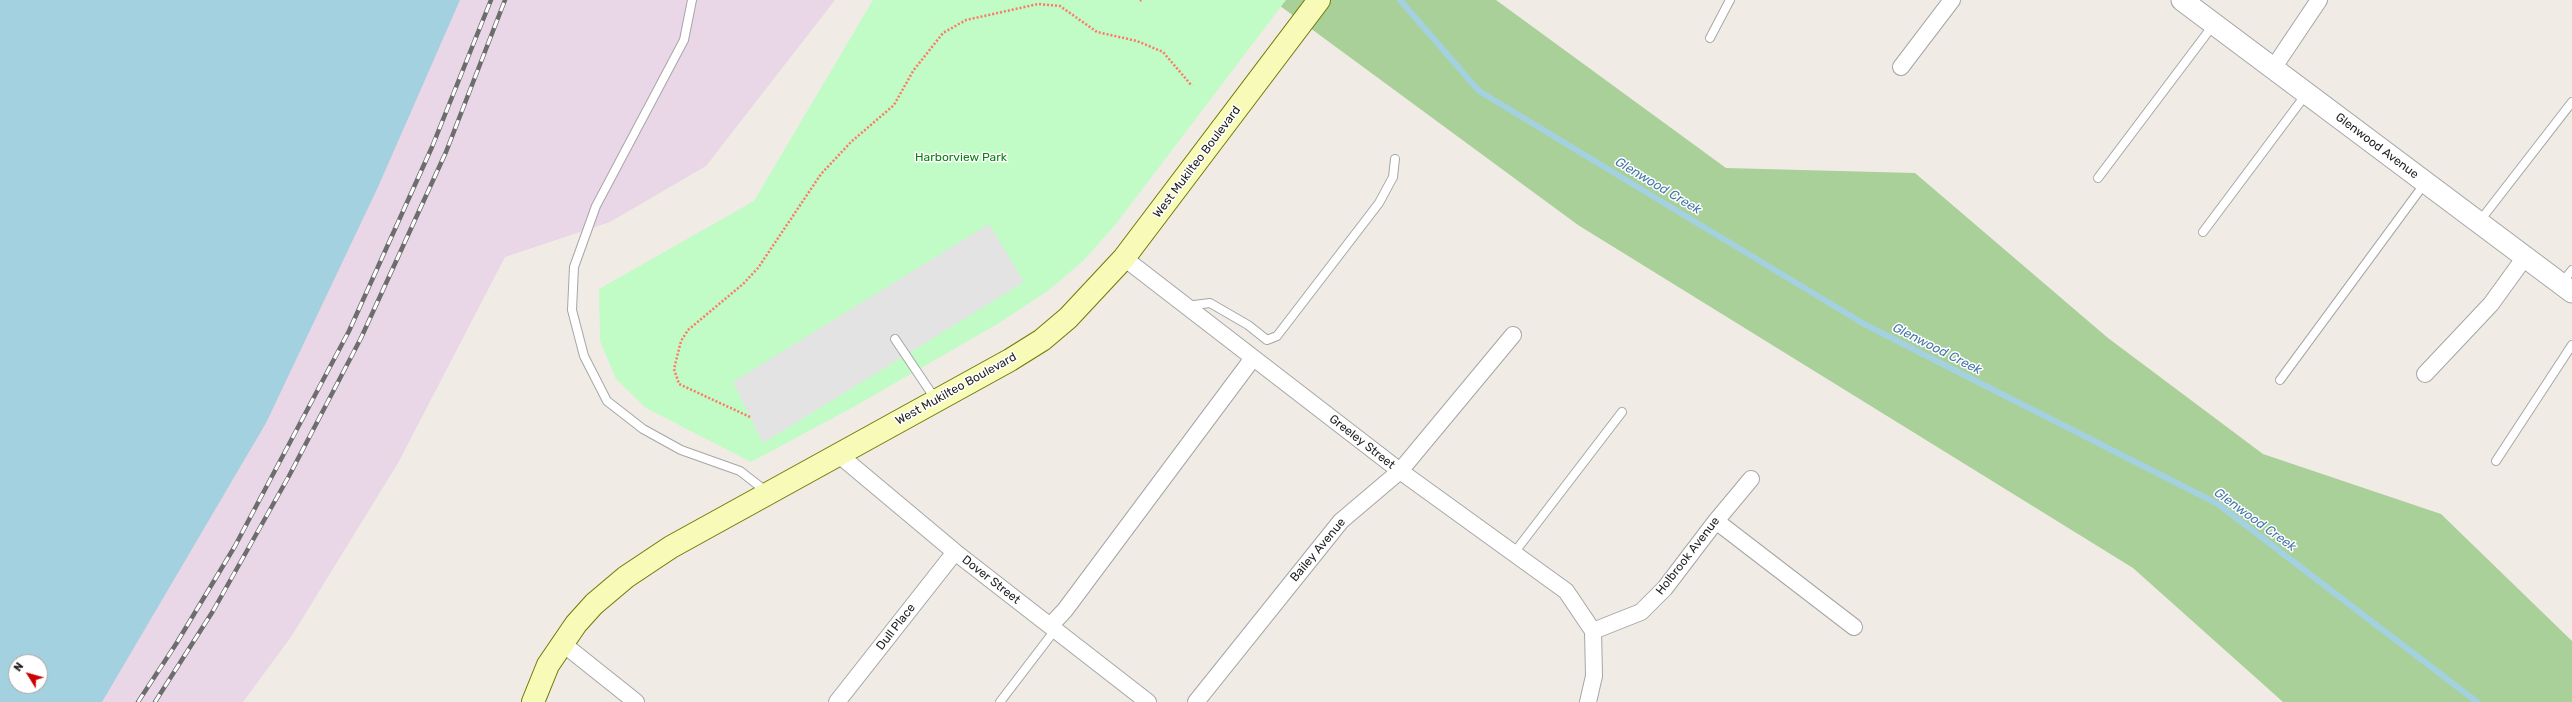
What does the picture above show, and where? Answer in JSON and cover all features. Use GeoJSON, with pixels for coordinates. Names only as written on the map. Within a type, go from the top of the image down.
{"type":"FeatureCollection","features":[{"type":"Feature","properties":{"kind":"main road","name":"West Mukilteo Boulevard"},"geometry":{"type":"LineString","coordinates":[[533,702],[548,665],[562,643],[594,604],[626,577],[671,547],[937,401],[1042,340],[1068,318],[1124,258],[1319,0]]}},
{"type":"Feature","properties":{"kind":"street"},"geometry":{"type":"LineString","coordinates":[[1901,67],[1952,0]]}},
{"type":"Feature","properties":{"kind":"street","name":"Glenwood Avenue"},"geometry":{"type":"LineString","coordinates":[[2182,0],[2274,67],[2525,257],[2568,282]]}},
{"type":"Feature","properties":{"kind":"street"},"geometry":{"type":"LineString","coordinates":[[2274,67],[2318,0]]}},
{"type":"Feature","properties":{"kind":"street"},"geometry":{"type":"LineString","coordinates":[[2425,374],[2491,304],[2525,257]]}},
{"type":"Feature","properties":{"kind":"street","name":"Greeley Street"},"geometry":{"type":"LineString","coordinates":[[1124,258],[1400,471],[1566,591],[1593,631]]}},
{"type":"Feature","properties":{"kind":"street","name":"Bailey Avenue"},"geometry":{"type":"LineString","coordinates":[[1196,702],[1341,521],[1400,471],[1513,335]]}},
{"type":"Feature","properties":{"kind":"street"},"geometry":{"type":"LineString","coordinates":[[1052,628],[1253,358]]}},
{"type":"Feature","properties":{"kind":"street","name":"Dover Street"},"geometry":{"type":"LineString","coordinates":[[838,454],[955,552],[1148,702]]}},
{"type":"Feature","properties":{"kind":"street","name":"Holbrook Avenue"},"geometry":{"type":"LineString","coordinates":[[1593,631],[1641,612],[1665,588],[1716,520],[1751,479]]}},
{"type":"Feature","properties":{"kind":"street"},"geometry":{"type":"LineString","coordinates":[[1716,520],[1854,627]]}},
{"type":"Feature","properties":{"kind":"street","name":"Dull Place"},"geometry":{"type":"LineString","coordinates":[[837,702],[955,552]]}},
{"type":"Feature","properties":{"kind":"street"},"geometry":{"type":"LineString","coordinates":[[1588,702],[1594,676],[1593,631]]}},
{"type":"Feature","properties":{"kind":"street"},"geometry":{"type":"LineString","coordinates":[[562,643],[636,702]]}},
{"type":"Feature","properties":{"kind":"lane"},"geometry":{"type":"LineString","coordinates":[[692,0],[684,40],[596,206],[574,267],[572,310],[584,356],[607,401],[643,429],[681,450],[740,471],[767,493]]}},
{"type":"Feature","properties":{"kind":"lane"},"geometry":{"type":"LineString","coordinates":[[1710,38],[1730,0]]}},
{"type":"Feature","properties":{"kind":"lane"},"geometry":{"type":"LineString","coordinates":[[2098,178],[2214,24]]}},
{"type":"Feature","properties":{"kind":"lane"},"geometry":{"type":"LineString","coordinates":[[2203,232],[2308,93]]}},
{"type":"Feature","properties":{"kind":"lane"},"geometry":{"type":"LineString","coordinates":[[2478,222],[2572,102]]}},
{"type":"Feature","properties":{"kind":"lane"},"geometry":{"type":"LineString","coordinates":[[1186,306],[1210,303],[1248,325],[1267,340],[1277,336],[1379,203],[1393,177],[1395,159]]}},
{"type":"Feature","properties":{"kind":"lane"},"geometry":{"type":"LineString","coordinates":[[2280,380],[2426,183]]}},
{"type":"Feature","properties":{"kind":"lane"},"geometry":{"type":"LineString","coordinates":[[895,339],[937,401]]}},
{"type":"Feature","properties":{"kind":"lane"},"geometry":{"type":"LineString","coordinates":[[2496,461],[2572,345]]}},
{"type":"Feature","properties":{"kind":"lane"},"geometry":{"type":"LineString","coordinates":[[1514,553],[1622,412]]}},
{"type":"Feature","properties":{"kind":"lane"},"geometry":{"type":"LineString","coordinates":[[1000,702],[1052,628]]}},
{"type":"Feature","properties":{"kind":"path"},"geometry":{"type":"LineString","coordinates":[[750,417],[679,384],[674,369],[680,341],[688,330],[743,284],[758,268],[821,174],[851,142],[894,105],[913,71],[943,33],[966,20],[1038,4],[1060,6],[1097,32],[1137,41],[1163,52],[1192,86]]}},
{"type":"Feature","properties":{"kind":"shaded area"},"geometry":{"type":"Polygon","coordinates":[[[439,0],[835,0],[706,166],[610,222],[505,257],[398,463],[291,637],[243,702],[78,702],[439,0]]]}},
{"type":"Feature","properties":{"kind":"shaded area"},"geometry":{"type":"Polygon","coordinates":[[[989,224],[1024,282],[763,443],[733,382],[989,224]]]}},
{"type":"Feature","properties":{"kind":"green space","name":"Harborview Park"},"geometry":{"type":"Polygon","coordinates":[[[873,0],[1286,0],[1115,225],[1083,261],[1049,290],[999,323],[857,405],[751,462],[646,408],[616,379],[600,341],[599,289],[754,201],[873,0]]]}},
{"type":"Feature","properties":{"kind":"green space"},"geometry":{"type":"Polygon","coordinates":[[[1272,0],[1496,0],[1726,168],[1915,173],[2108,338],[2263,454],[2441,514],[2572,641],[2572,702],[2283,702],[2133,568],[1578,225],[1272,0]]]}},
{"type":"Feature","properties":{"kind":"water"},"geometry":{"type":"Polygon","coordinates":[[[0,0],[460,0],[378,187],[266,423],[102,702],[0,702],[0,0]]]}},
{"type":"Feature","properties":{"kind":"waterway","name":"Glenwood Creek"},"geometry":{"type":"LineString","coordinates":[[1400,0],[1479,91],[1864,324],[2218,504],[2477,702]]}},
{"type":"Feature","properties":{"kind":"railway"},"geometry":{"type":"LineString","coordinates":[[138,702],[176,644],[235,546],[349,331],[432,147],[491,0]]}},
{"type":"Feature","properties":{"kind":"railway"},"geometry":{"type":"LineString","coordinates":[[155,702],[213,611],[289,476],[361,338],[446,152],[505,0]]}}]}
